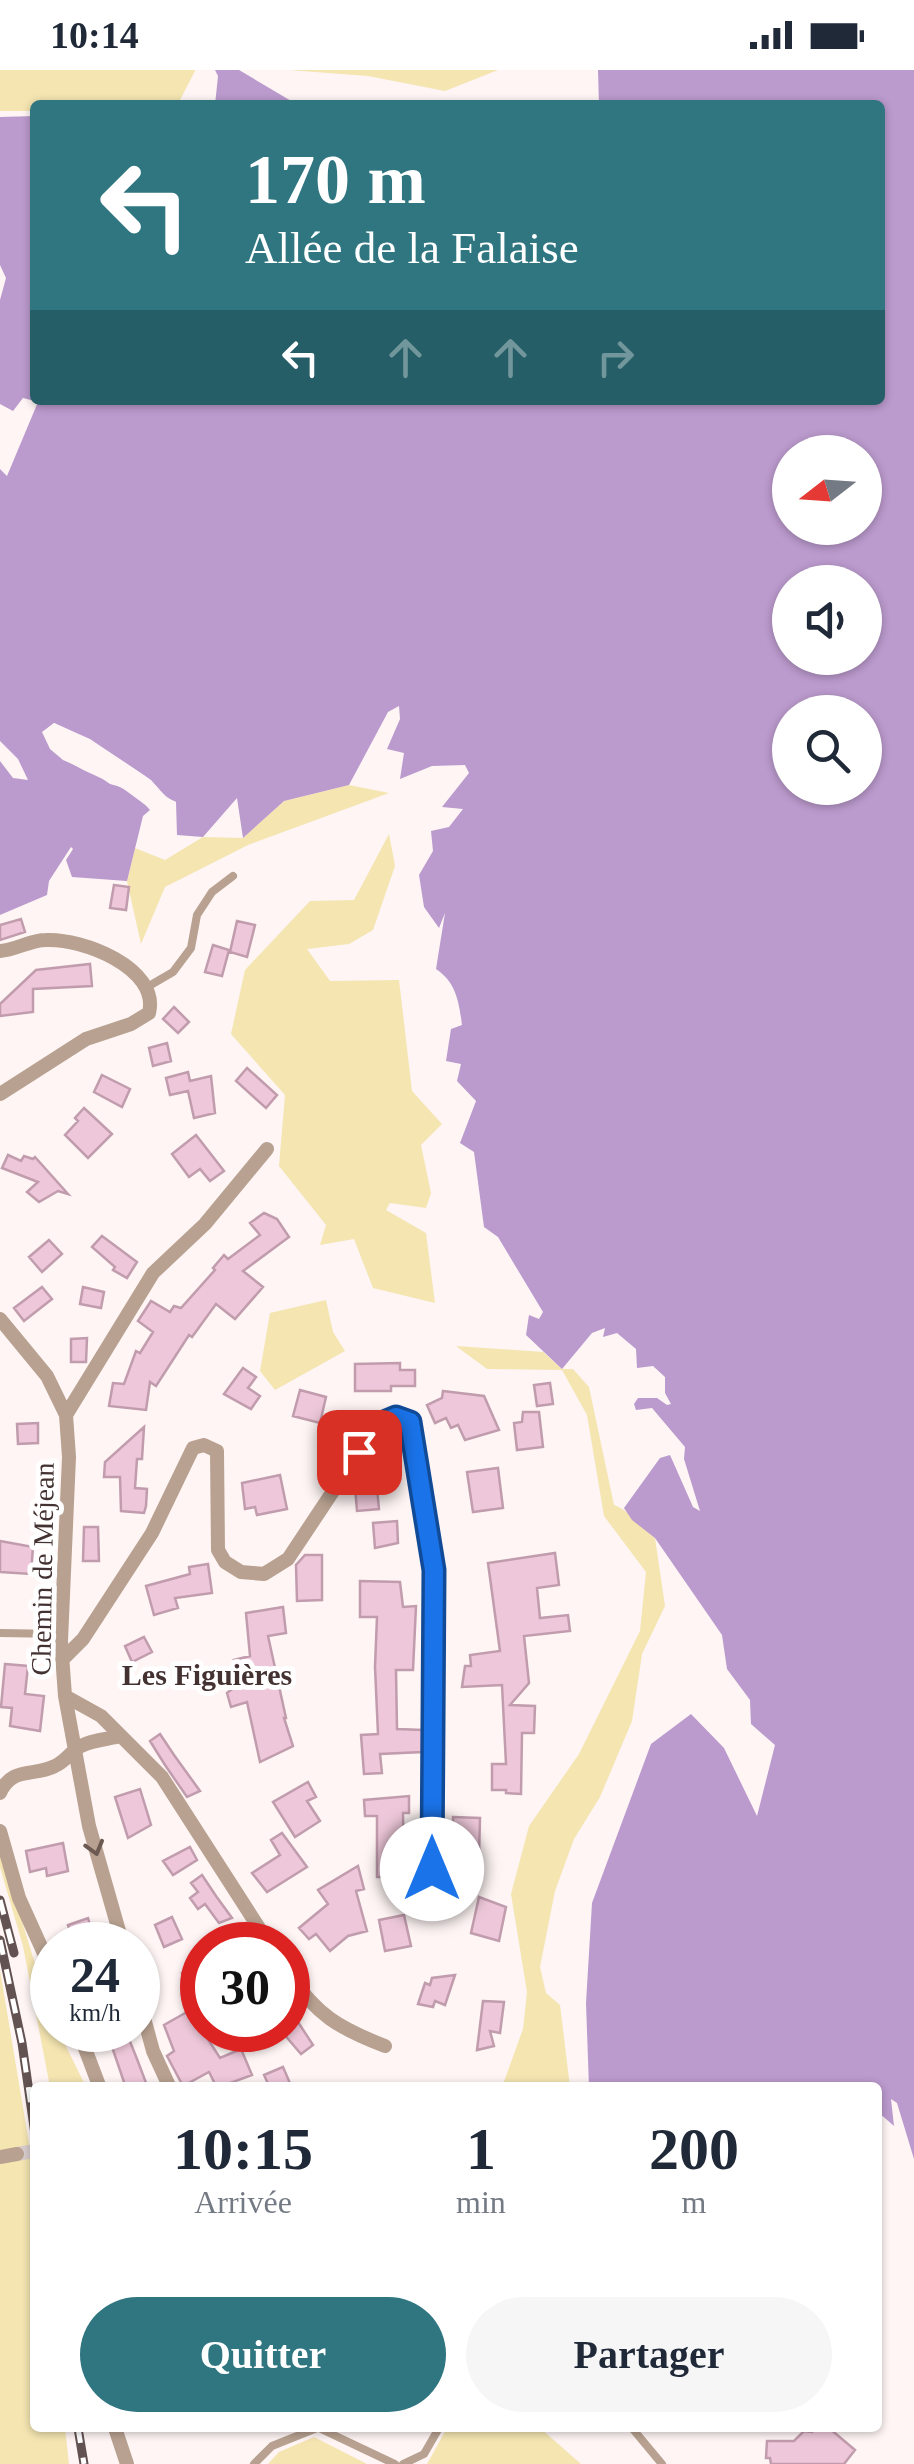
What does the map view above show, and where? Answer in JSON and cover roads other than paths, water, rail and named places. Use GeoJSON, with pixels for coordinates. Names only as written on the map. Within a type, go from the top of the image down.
{"type":"FeatureCollection","features":[{"type":"Feature","properties":{"kind":"street"},"geometry":{"type":"LineString","coordinates":[[0,951],[41,940],[74,940],[128,966],[149,986],[152,1000],[149,1013],[86,1039],[0,1094]]}},
{"type":"Feature","properties":{"kind":"street"},"geometry":{"type":"LineString","coordinates":[[66,1415],[153,1272],[205,1224],[266,1149]]}},
{"type":"Feature","properties":{"kind":"street","name":"Chemin de Méjean"},"geometry":{"type":"LineString","coordinates":[[0,1319],[48,1376],[66,1415],[69,1457],[61,1634],[65,1696],[89,1826],[116,1922]]}},
{"type":"Feature","properties":{"kind":"street"},"geometry":{"type":"LineString","coordinates":[[62,1660],[84,1639],[152,1532],[193,1448],[204,1445],[217,1451],[218,1550],[225,1562],[241,1572],[264,1574],[288,1560],[377,1425],[396,1417],[410,1422],[434,1570],[432,1869]]}},
{"type":"Feature","properties":{"kind":"street"},"geometry":{"type":"LineString","coordinates":[[65,1696],[101,1716],[162,1777],[255,1922]]}},
{"type":"Feature","properties":{"kind":"street"},"geometry":{"type":"LineString","coordinates":[[0,1793],[16,1774],[47,1770],[82,1745],[121,1736]]}},
{"type":"Feature","properties":{"kind":"street"},"geometry":{"type":"LineString","coordinates":[[0,1830],[30,1922]]}},
{"type":"Feature","properties":{"kind":"street"},"geometry":{"type":"LineString","coordinates":[[310,2001],[340,2028],[385,2046]]}},
{"type":"Feature","properties":{"kind":"street"},"geometry":{"type":"LineString","coordinates":[[86,2052],[98,2082]]}},
{"type":"Feature","properties":{"kind":"street"},"geometry":{"type":"LineString","coordinates":[[153,2052],[167,2082]]}},
{"type":"Feature","properties":{"kind":"street"},"geometry":{"type":"LineString","coordinates":[[0,2157],[18,2154]]}},
{"type":"Feature","properties":{"kind":"street"},"geometry":{"type":"LineString","coordinates":[[117,2432],[127,2464]]}},
{"type":"Feature","properties":{"kind":"lane"},"geometry":{"type":"LineString","coordinates":[[149,986],[173,972],[190,948],[197,916],[212,892],[234,876]]}},
{"type":"Feature","properties":{"kind":"lane"},"geometry":{"type":"LineString","coordinates":[[0,1633],[61,1634]]}},
{"type":"Feature","properties":{"kind":"lane"},"geometry":{"type":"LineString","coordinates":[[254,2464],[272,2446],[308,2432]]}},
{"type":"Feature","properties":{"kind":"lane"},"geometry":{"type":"LineString","coordinates":[[326,2432],[394,2464]]}},
{"type":"Feature","properties":{"kind":"lane"},"geometry":{"type":"LineString","coordinates":[[403,2464],[424,2454],[437,2432]]}},
{"type":"Feature","properties":{"kind":"lane"},"geometry":{"type":"LineString","coordinates":[[635,2432],[662,2464]]}},
{"type":"Feature","properties":{"kind":"tunnel"},"geometry":{"type":"LineString","coordinates":[[17,2154],[30,2152]]}},
{"type":"Feature","properties":{"kind":"railway"},"geometry":{"type":"LineString","coordinates":[[0,1900],[14,1953]]}},
{"type":"Feature","properties":{"kind":"railway"},"geometry":{"type":"LineString","coordinates":[[0,1940],[30,2099]]}},
{"type":"Feature","properties":{"kind":"railway"},"geometry":{"type":"LineString","coordinates":[[79,2432],[84,2464]]}},
{"type":"Feature","properties":{"kind":"district","name":"Les Figuières"},"geometry":{"type":"Point","coordinates":[207,1675]}}]}
